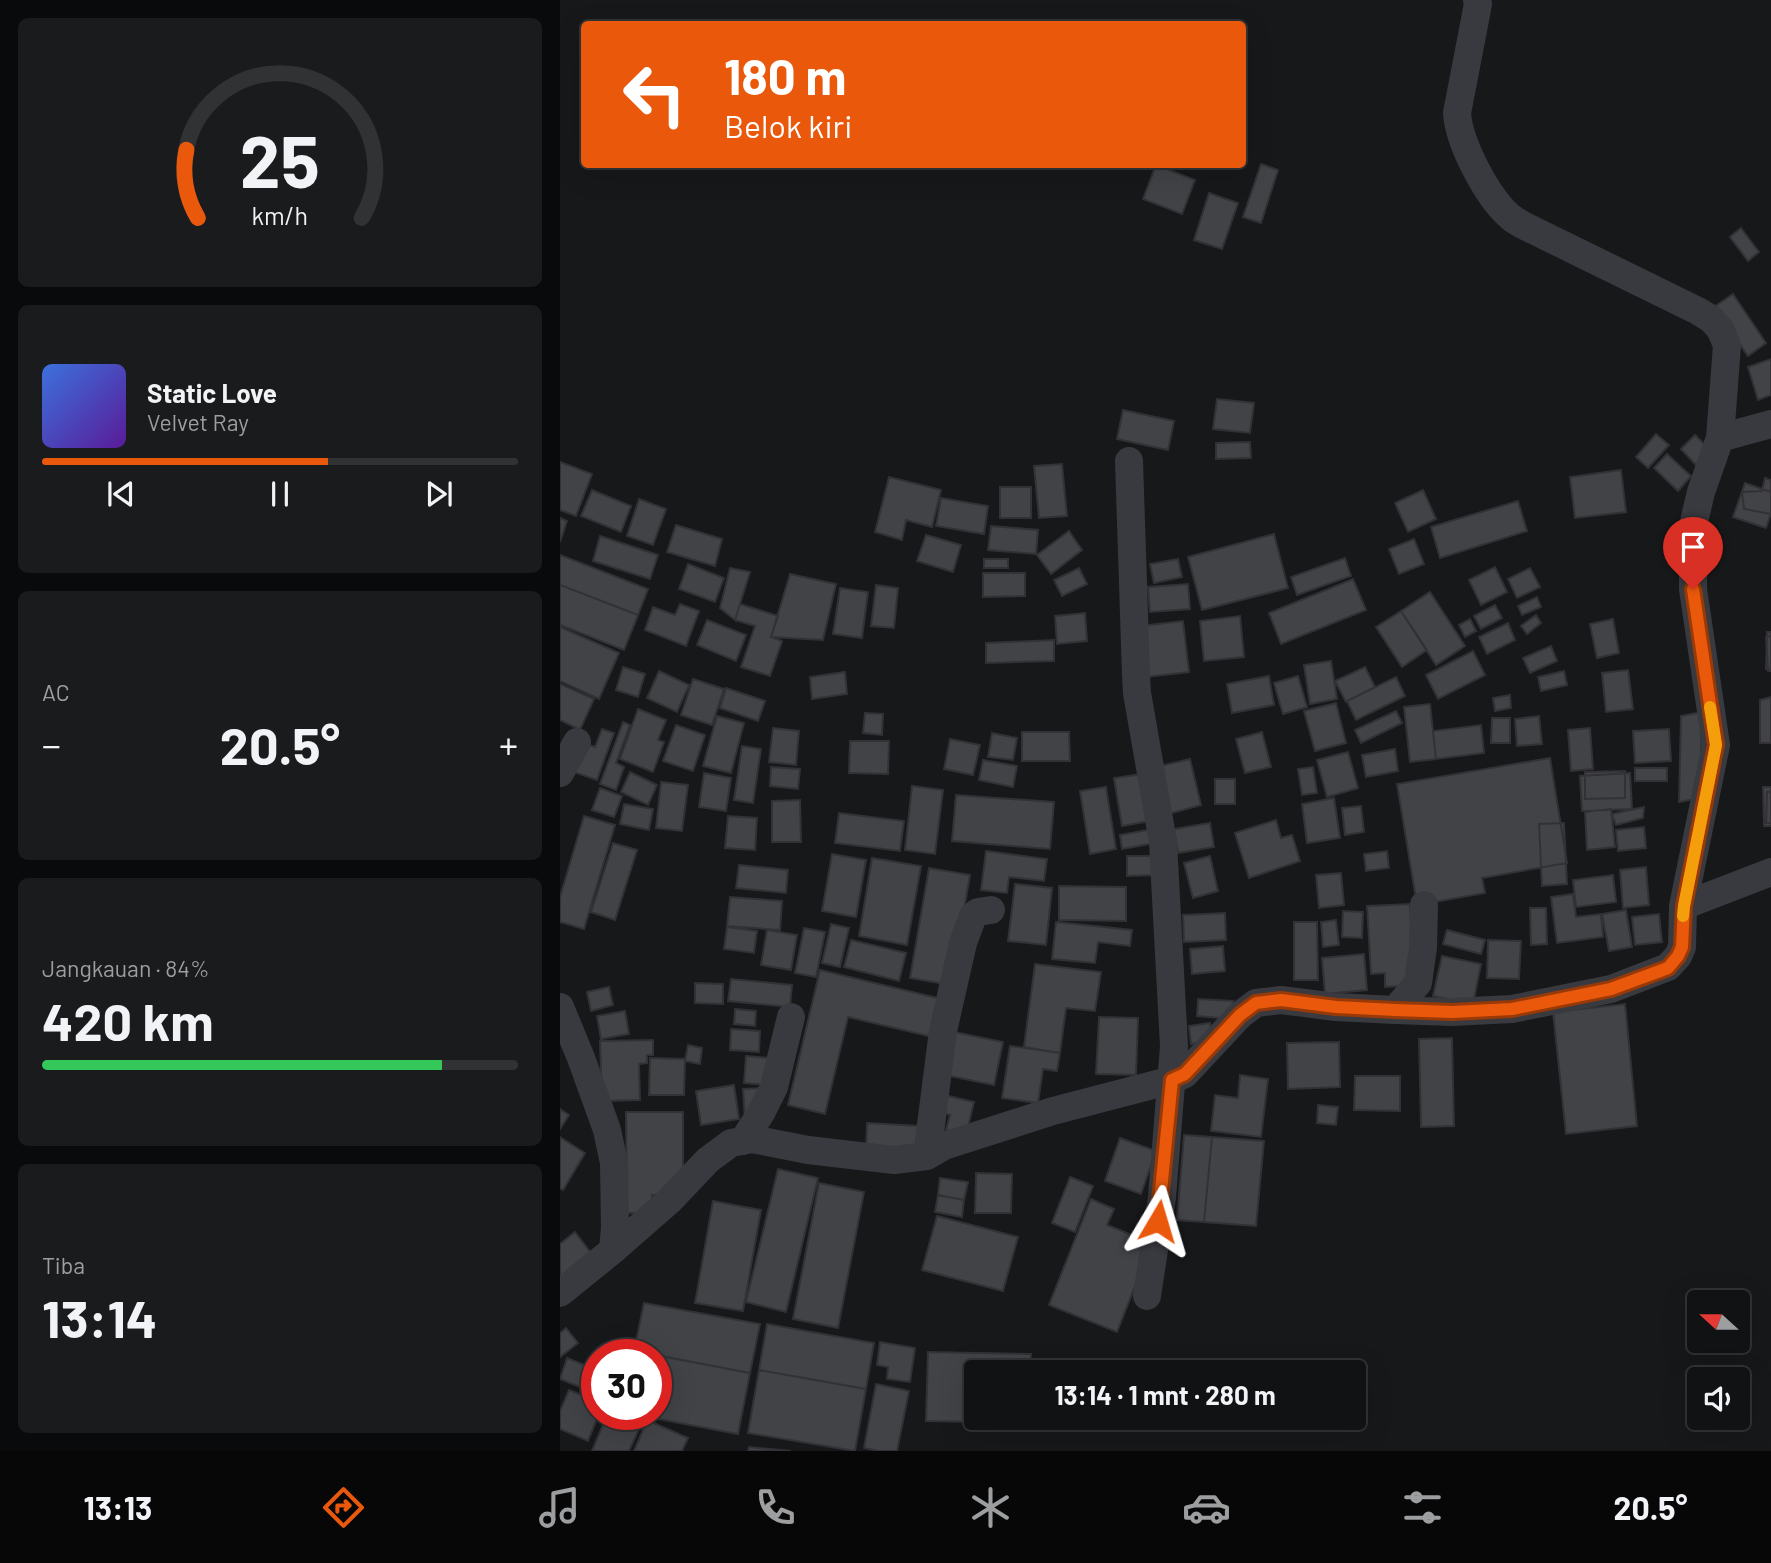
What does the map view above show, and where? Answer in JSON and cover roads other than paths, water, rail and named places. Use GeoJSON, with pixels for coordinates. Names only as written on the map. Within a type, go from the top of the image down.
{"type":"FeatureCollection","features":[{"type":"Feature","properties":{"kind":"street"},"geometry":{"type":"LineString","coordinates":[[560,1293],[669,1201],[708,1160],[731,1143],[752,1139],[808,1150],[894,1160],[927,1156],[944,1146],[1052,1111],[1172,1080],[1185,1074],[1240,1015],[1256,1003],[1281,1000],[1336,1007],[1452,1012],[1512,1009],[1611,989],[1668,968],[1678,956],[1682,947],[1684,906],[1716,745],[1693,589],[1693,526],[1701,492],[1720,438],[1727,345],[1720,329],[1698,311],[1537,232],[1512,218],[1492,196],[1465,146],[1458,127],[1457,113],[1477,0]]}},
{"type":"Feature","properties":{"kind":"street"},"geometry":{"type":"LineString","coordinates":[[1720,438],[1771,424]]}},
{"type":"Feature","properties":{"kind":"street"},"geometry":{"type":"LineString","coordinates":[[1129,461],[1137,693],[1163,842],[1174,1046],[1162,1197],[1147,1296]]}},
{"type":"Feature","properties":{"kind":"street"},"geometry":{"type":"LineString","coordinates":[[560,772],[577,742]]}},
{"type":"Feature","properties":{"kind":"street"},"geometry":{"type":"LineString","coordinates":[[1684,906],[1771,872]]}},
{"type":"Feature","properties":{"kind":"street"},"geometry":{"type":"LineString","coordinates":[[1395,1010],[1418,983],[1423,947],[1424,905]]}},
{"type":"Feature","properties":{"kind":"street"},"geometry":{"type":"LineString","coordinates":[[927,1156],[943,1031],[963,943],[973,916],[978,912],[991,910]]}},
{"type":"Feature","properties":{"kind":"street"},"geometry":{"type":"LineString","coordinates":[[560,1007],[607,1130],[614,1163],[613,1250]]}},
{"type":"Feature","properties":{"kind":"street"},"geometry":{"type":"LineString","coordinates":[[743,1141],[774,1087],[791,1017]]}}]}
